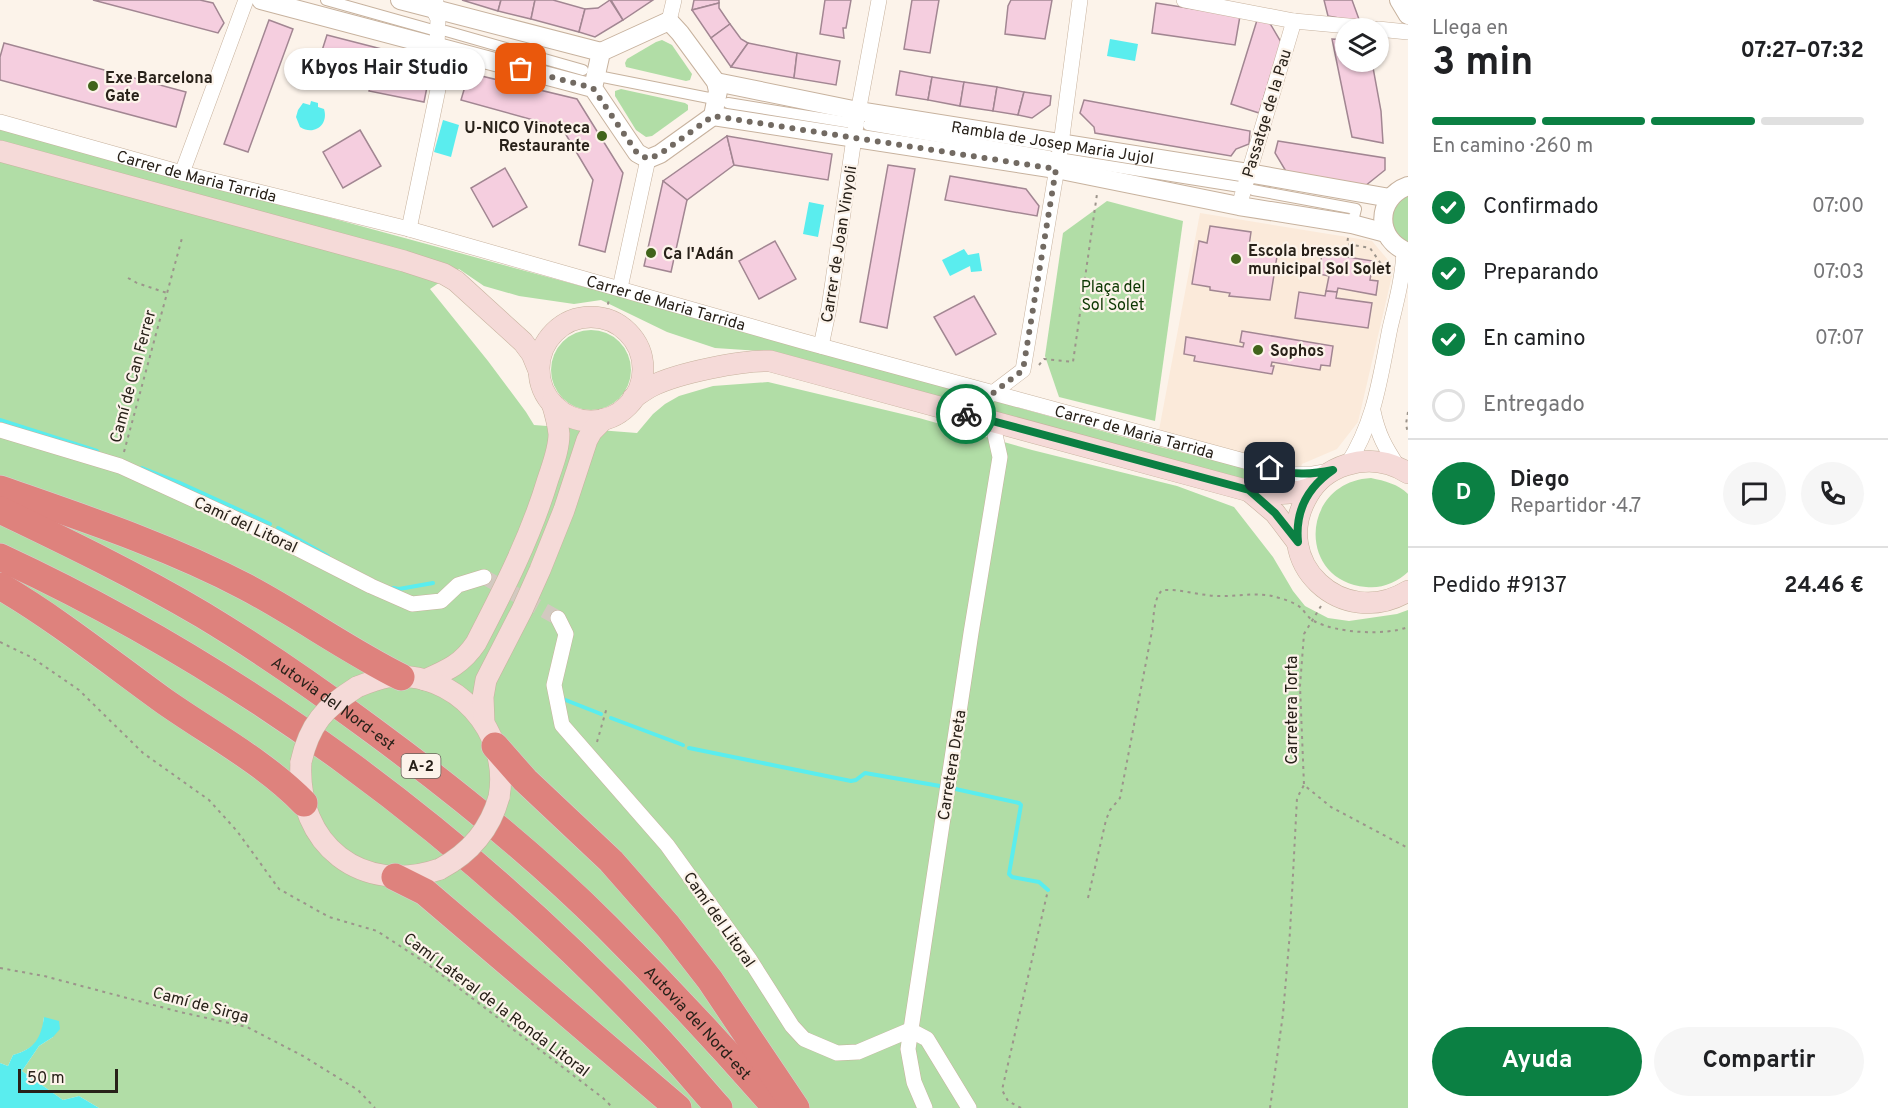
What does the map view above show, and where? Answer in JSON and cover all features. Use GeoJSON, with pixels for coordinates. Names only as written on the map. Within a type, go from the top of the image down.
{"type":"FeatureCollection","features":[{"type":"Feature","properties":{"kind":"highway"},"geometry":{"type":"LineString","coordinates":[[0,489],[173,553],[210,570],[246,587],[359,654],[413,679]]}},
{"type":"Feature","properties":{"kind":"highway","name":"Autovia del Nord-est"},"geometry":{"type":"LineString","coordinates":[[0,510],[120,569],[203,616],[316,689],[436,777],[485,817],[605,925],[660,981],[776,1108]]}},
{"type":"Feature","properties":{"kind":"highway","name":"A-2"},"geometry":{"type":"LineString","coordinates":[[0,556],[118,615],[183,654],[264,705],[389,794],[475,864],[577,957],[650,1030],[719,1108]]}},
{"type":"Feature","properties":{"kind":"highway"},"geometry":{"type":"LineString","coordinates":[[0,586],[47,615],[282,782],[304,803]]}},
{"type":"Feature","properties":{"kind":"highway"},"geometry":{"type":"LineString","coordinates":[[490,735],[525,780],[611,861],[668,926],[710,980],[796,1108]]}},
{"type":"Feature","properties":{"kind":"highway"},"geometry":{"type":"LineString","coordinates":[[395,878],[424,892],[678,1108]]}},
{"type":"Feature","properties":{"kind":"main road","name":"Carrer de Maria Tarrida"},"geometry":{"type":"LineString","coordinates":[[0,151],[428,269],[456,281],[509,327],[527,347],[539,371]]}},
{"type":"Feature","properties":{"kind":"main road"},"geometry":{"type":"LineString","coordinates":[[413,679],[457,665],[469,653],[519,558],[539,508],[557,451],[559,435],[552,403],[543,388],[539,371],[544,345],[562,326],[580,318],[604,319],[613,322],[632,337],[642,360],[642,375],[638,390],[620,411],[603,419],[589,420],[575,418],[562,412],[552,403]]}},
{"type":"Feature","properties":{"kind":"main road"},"geometry":{"type":"LineString","coordinates":[[509,327],[526,330],[562,326]]}},
{"type":"Feature","properties":{"kind":"main road"},"geometry":{"type":"LineString","coordinates":[[639,350],[657,365],[684,375]]}},
{"type":"Feature","properties":{"kind":"main road","name":"Carrer de Maria Tarrida"},"geometry":{"type":"LineString","coordinates":[[633,398],[651,386],[684,375],[757,361],[770,362],[1249,490],[1291,494],[1313,487]]}},
{"type":"Feature","properties":{"kind":"main road"},"geometry":{"type":"LineString","coordinates":[[490,735],[467,702],[437,684],[387,677],[357,687],[336,701],[319,719],[311,732],[301,762],[301,787],[308,816],[320,836],[344,860],[364,870],[395,878],[420,875],[440,869],[460,858],[481,836],[492,818],[499,797],[501,778],[483,697],[486,680],[540,570],[564,510],[587,440],[603,419]]}},
{"type":"Feature","properties":{"kind":"main road"},"geometry":{"type":"LineString","coordinates":[[1403,470],[1373,461],[1340,467],[1313,487],[1301,509],[1298,522],[1298,542],[1306,567],[1316,581],[1345,600],[1370,604],[1386,601],[1408,591]]}},
{"type":"Feature","properties":{"kind":"main road"},"geometry":{"type":"LineString","coordinates":[[1249,490],[1275,513],[1298,542]]}},
{"type":"Feature","properties":{"kind":"street"},"geometry":{"type":"LineString","coordinates":[[182,173],[246,0]]}},
{"type":"Feature","properties":{"kind":"street","name":"Rambla de Josep Maria Jujol"},"geometry":{"type":"LineString","coordinates":[[261,0],[438,36],[583,70]]}},
{"type":"Feature","properties":{"kind":"street","name":"Rambla de Josep Maria Jujol"},"geometry":{"type":"LineString","coordinates":[[326,0],[438,36],[598,82],[712,90],[858,124],[1058,157],[1239,206],[1352,224],[1386,233]]}},
{"type":"Feature","properties":{"kind":"street"},"geometry":{"type":"LineString","coordinates":[[400,0],[434,4],[601,52],[669,21]]}},
{"type":"Feature","properties":{"kind":"street"},"geometry":{"type":"LineString","coordinates":[[669,21],[674,0]]}},
{"type":"Feature","properties":{"kind":"street","name":"Carrer de Joan Vinyoli"},"geometry":{"type":"LineString","coordinates":[[821,346],[879,0]]}},
{"type":"Feature","properties":{"kind":"street"},"geometry":{"type":"LineString","coordinates":[[965,414],[1023,370],[1058,157],[1080,0]]}},
{"type":"Feature","properties":{"kind":"street"},"geometry":{"type":"LineString","coordinates":[[1184,0],[1293,21],[1335,25]]}},
{"type":"Feature","properties":{"kind":"street"},"geometry":{"type":"LineString","coordinates":[[1399,0],[1408,15]]}},
{"type":"Feature","properties":{"kind":"street"},"geometry":{"type":"LineString","coordinates":[[409,229],[442,69],[438,19],[434,4]]}},
{"type":"Feature","properties":{"kind":"street"},"geometry":{"type":"LineString","coordinates":[[648,159],[660,154],[713,116],[718,91],[712,90],[680,33],[669,21]]}},
{"type":"Feature","properties":{"kind":"street","name":"Passatge de la Pau"},"geometry":{"type":"LineString","coordinates":[[1239,206],[1293,21]]}},
{"type":"Feature","properties":{"kind":"street"},"geometry":{"type":"LineString","coordinates":[[1389,30],[1408,32]]}},
{"type":"Feature","properties":{"kind":"street"},"geometry":{"type":"LineString","coordinates":[[601,52],[598,82],[637,153],[648,159]]}},
{"type":"Feature","properties":{"kind":"street","name":"Rambla de Josep Maria Jujol"},"geometry":{"type":"LineString","coordinates":[[728,102],[1058,157],[1247,183],[1390,198]]}},
{"type":"Feature","properties":{"kind":"street","name":"Rambla de Josep Maria Jujol"},"geometry":{"type":"LineString","coordinates":[[713,116],[858,124]]}},
{"type":"Feature","properties":{"kind":"street","name":"Carrer de Maria Tarrida"},"geometry":{"type":"LineString","coordinates":[[0,122],[182,173],[409,229],[821,346],[1292,474],[1313,474],[1340,467]]}},
{"type":"Feature","properties":{"kind":"street"},"geometry":{"type":"LineString","coordinates":[[617,287],[648,159]]}},
{"type":"Feature","properties":{"kind":"street","name":"Rambla de Josep Maria Jujol"},"geometry":{"type":"LineString","coordinates":[[1247,183],[1356,209]]}},
{"type":"Feature","properties":{"kind":"street"},"geometry":{"type":"LineString","coordinates":[[1340,467],[1358,448],[1373,410],[1406,251],[1395,245],[1386,233],[1383,215],[1390,198],[1408,186]]}},
{"type":"Feature","properties":{"kind":"street"},"geometry":{"type":"LineString","coordinates":[[1353,221],[1360,195]]}},
{"type":"Feature","properties":{"kind":"street"},"geometry":{"type":"LineString","coordinates":[[1373,410],[1377,431],[1386,450],[1403,470]]}},
{"type":"Feature","properties":{"kind":"street","name":"Carretera Dreta"},"geometry":{"type":"LineString","coordinates":[[925,1108],[910,1068],[908,1049],[1000,457],[992,421]]}},
{"type":"Feature","properties":{"kind":"street","name":"Camí del Litoral"},"geometry":{"type":"LineString","coordinates":[[0,430],[120,466],[272,535],[371,586],[412,604],[441,601],[458,585],[484,577]]}},
{"type":"Feature","properties":{"kind":"street","name":"Camí del Litoral"},"geometry":{"type":"LineString","coordinates":[[558,618],[566,634],[554,685],[562,725],[667,845],[750,960],[792,1026],[804,1039],[837,1053],[858,1052],[910,1030]]}},
{"type":"Feature","properties":{"kind":"street"},"geometry":{"type":"LineString","coordinates":[[910,1030],[927,1039],[969,1108]]}},
{"type":"Feature","properties":{"kind":"path"},"geometry":{"type":"LineString","coordinates":[[1034,372],[1044,358],[1073,362],[1097,191]]}},
{"type":"Feature","properties":{"kind":"path","name":"Camí de Can Ferrer"},"geometry":{"type":"LineString","coordinates":[[120,466],[182,238]]}},
{"type":"Feature","properties":{"kind":"path"},"geometry":{"type":"LineString","coordinates":[[1347,244],[1370,248],[1384,268]]}},
{"type":"Feature","properties":{"kind":"path","name":"Camí de Can Ferrer"},"geometry":{"type":"LineString","coordinates":[[128,278],[167,293]]}},
{"type":"Feature","properties":{"kind":"path"},"geometry":{"type":"LineString","coordinates":[[604,319],[617,287]]}},
{"type":"Feature","properties":{"kind":"path"},"geometry":{"type":"LineString","coordinates":[[1408,412],[1406,424],[1408,434]]}},
{"type":"Feature","properties":{"kind":"path"},"geometry":{"type":"LineString","coordinates":[[1088,897],[1106,820],[1110,810],[1120,798],[1158,595],[1162,590],[1219,597],[1251,594],[1271,596],[1299,605],[1312,621],[1338,629],[1393,632],[1408,627]]}},
{"type":"Feature","properties":{"kind":"path","name":"Carretera Torta"},"geometry":{"type":"LineString","coordinates":[[1330,592],[1304,634],[1300,686],[1304,785],[1331,807],[1408,848]]}},
{"type":"Feature","properties":{"kind":"path","name":"Camí Lateral de la Ronda Litoral"},"geometry":{"type":"LineString","coordinates":[[0,642],[31,657],[79,690],[143,753],[209,800],[237,831],[279,889],[329,917],[377,931],[407,950],[603,1098],[613,1108]]}},
{"type":"Feature","properties":{"kind":"path"},"geometry":{"type":"LineString","coordinates":[[592,759],[607,707]]}},
{"type":"Feature","properties":{"kind":"path"},"geometry":{"type":"LineString","coordinates":[[1270,1108],[1283,1014],[1297,798],[1304,785]]}},
{"type":"Feature","properties":{"kind":"path"},"geometry":{"type":"LineString","coordinates":[[1021,1108],[1008,1101],[1002,1090],[1048,890]]}},
{"type":"Feature","properties":{"kind":"path","name":"Camí de Sirga"},"geometry":{"type":"LineString","coordinates":[[0,968],[44,976],[247,1027],[303,1056],[358,1090],[375,1108]]}},
{"type":"Feature","properties":{"kind":"shaded area"},"geometry":{"type":"Polygon","coordinates":[[[1200,213],[1372,241],[1394,267],[1358,422],[1337,449],[1302,464],[1297,481],[1156,446],[1200,213]]]}},
{"type":"Feature","properties":{"kind":"green space"},"geometry":{"type":"Polygon","coordinates":[[[662,40],[672,45],[692,74],[690,80],[626,67],[627,59],[662,40]]]}},
{"type":"Feature","properties":{"kind":"green space"},"geometry":{"type":"Polygon","coordinates":[[[621,89],[685,103],[688,105],[688,110],[652,136],[646,137],[636,130],[615,96],[615,91],[621,89]]]}},
{"type":"Feature","properties":{"kind":"green space"},"geometry":{"type":"Polygon","coordinates":[[[0,128],[603,292],[1156,446],[1297,481],[1283,488],[1209,471],[775,352],[715,348],[667,332],[601,300],[574,304],[519,296],[484,286],[459,269],[430,289],[488,361],[534,425],[637,433],[653,414],[679,396],[713,386],[768,382],[919,418],[1032,450],[1177,486],[1234,507],[1273,557],[1293,591],[1305,606],[1328,618],[1349,621],[1397,614],[1408,610],[1408,1108],[99,1108],[79,1096],[63,1100],[22,1071],[39,1046],[53,1037],[44,1017],[42,1033],[37,1041],[26,1050],[13,1055],[8,1066],[0,1063],[0,128]]]}},
{"type":"Feature","properties":{"kind":"green space"},"geometry":{"type":"Polygon","coordinates":[[[1408,193],[1408,245],[1395,234],[1391,213],[1408,193]]]}},
{"type":"Feature","properties":{"kind":"green space","name":"Plaça del Sol Solet"},"geometry":{"type":"Polygon","coordinates":[[[1107,201],[1183,221],[1155,421],[1059,397],[1045,356],[1063,233],[1107,201]]]}},
{"type":"Feature","properties":{"kind":"green space"},"geometry":{"type":"Polygon","coordinates":[[[591,330],[606,333],[619,342],[628,355],[631,370],[628,385],[619,398],[606,407],[591,410],[576,407],[563,398],[554,385],[551,370],[554,355],[563,342],[576,333],[591,330]]]}},
{"type":"Feature","properties":{"kind":"green space"},"geometry":{"type":"Polygon","coordinates":[[[1371,478],[1396,485],[1408,494],[1408,572],[1389,584],[1378,587],[1366,587],[1343,581],[1327,568],[1318,551],[1316,532],[1320,513],[1330,496],[1348,484],[1371,478]]]}},
{"type":"Feature","properties":{"kind":"water"},"geometry":{"type":"Polygon","coordinates":[[[1110,39],[1138,44],[1135,61],[1107,56],[1110,39]]]}},
{"type":"Feature","properties":{"kind":"water"},"geometry":{"type":"Polygon","coordinates":[[[311,101],[318,103],[318,107],[324,109],[325,115],[319,127],[310,130],[300,127],[296,117],[303,103],[310,105],[311,101]]]}},
{"type":"Feature","properties":{"kind":"water"},"geometry":{"type":"Polygon","coordinates":[[[443,120],[459,125],[451,157],[434,152],[443,120]]]}},
{"type":"Feature","properties":{"kind":"water"},"geometry":{"type":"Polygon","coordinates":[[[809,202],[824,205],[818,237],[803,234],[809,202]]]}},
{"type":"Feature","properties":{"kind":"water"},"geometry":{"type":"Polygon","coordinates":[[[964,249],[968,255],[979,253],[982,271],[971,272],[970,266],[950,276],[942,260],[964,249]]]}},
{"type":"Feature","properties":{"kind":"water"},"geometry":{"type":"Polygon","coordinates":[[[44,1017],[59,1021],[60,1029],[53,1037],[39,1046],[22,1071],[63,1100],[79,1096],[99,1108],[0,1108],[0,1063],[8,1066],[13,1055],[21,1053],[36,1042],[44,1017]]]}},
{"type":"Feature","properties":{"kind":"building"},"geometry":{"type":"Polygon","coordinates":[[[93,0],[200,0],[213,3],[224,23],[218,33],[93,0]]]}},
{"type":"Feature","properties":{"kind":"building"},"geometry":{"type":"Polygon","coordinates":[[[462,0],[501,0],[498,11],[462,0]]]}},
{"type":"Feature","properties":{"kind":"building"},"geometry":{"type":"Polygon","coordinates":[[[501,0],[535,0],[531,19],[498,11],[501,0]]]}},
{"type":"Feature","properties":{"kind":"building"},"geometry":{"type":"Polygon","coordinates":[[[535,0],[553,0],[585,9],[579,32],[531,19],[535,0]]]}},
{"type":"Feature","properties":{"kind":"building"},"geometry":{"type":"Polygon","coordinates":[[[610,0],[623,20],[595,37],[579,32],[585,9],[598,8],[610,0]]]}},
{"type":"Feature","properties":{"kind":"building"},"geometry":{"type":"Polygon","coordinates":[[[611,0],[653,0],[623,20],[611,0]]]}},
{"type":"Feature","properties":{"kind":"building"},"geometry":{"type":"Polygon","coordinates":[[[694,0],[719,0],[719,3],[692,10],[694,0]]]}},
{"type":"Feature","properties":{"kind":"building"},"geometry":{"type":"Polygon","coordinates":[[[825,0],[851,0],[846,28],[843,28],[844,38],[820,34],[825,0]]]}},
{"type":"Feature","properties":{"kind":"building"},"geometry":{"type":"Polygon","coordinates":[[[912,0],[939,0],[930,53],[904,49],[912,0]]]}},
{"type":"Feature","properties":{"kind":"building"},"geometry":{"type":"Polygon","coordinates":[[[1011,0],[1052,0],[1045,39],[1005,34],[1008,6],[1011,0]]]}},
{"type":"Feature","properties":{"kind":"building"},"geometry":{"type":"Polygon","coordinates":[[[1324,0],[1352,0],[1359,18],[1339,18],[1328,16],[1324,0]]]}},
{"type":"Feature","properties":{"kind":"building"},"geometry":{"type":"Polygon","coordinates":[[[719,3],[719,8],[730,24],[711,38],[692,10],[719,3]]]}},
{"type":"Feature","properties":{"kind":"building"},"geometry":{"type":"Polygon","coordinates":[[[1156,3],[1240,16],[1235,45],[1152,33],[1156,3]]]}},
{"type":"Feature","properties":{"kind":"building"},"geometry":{"type":"Polygon","coordinates":[[[1258,17],[1268,20],[1281,42],[1259,113],[1231,104],[1258,17]]]}},
{"type":"Feature","properties":{"kind":"building"},"geometry":{"type":"Polygon","coordinates":[[[269,20],[293,29],[248,152],[224,144],[269,20]]]}},
{"type":"Feature","properties":{"kind":"building"},"geometry":{"type":"Polygon","coordinates":[[[730,24],[741,39],[748,43],[731,67],[711,38],[730,24]]]}},
{"type":"Feature","properties":{"kind":"building"},"geometry":{"type":"Polygon","coordinates":[[[327,35],[401,54],[410,59],[418,66],[427,87],[424,102],[369,91],[374,75],[319,60],[327,35]]]}},
{"type":"Feature","properties":{"kind":"building","name":"Exe Barcelona Gate"},"geometry":{"type":"Polygon","coordinates":[[[4,43],[186,92],[176,127],[0,80],[0,57],[4,43]]]}},
{"type":"Feature","properties":{"kind":"building"},"geometry":{"type":"Polygon","coordinates":[[[748,43],[797,53],[794,78],[731,67],[748,43]]]}},
{"type":"Feature","properties":{"kind":"building"},"geometry":{"type":"Polygon","coordinates":[[[797,53],[840,61],[836,85],[794,78],[797,53]]]}},
{"type":"Feature","properties":{"kind":"building"},"geometry":{"type":"Polygon","coordinates":[[[900,71],[932,77],[928,100],[896,95],[900,71]]]}},
{"type":"Feature","properties":{"kind":"building"},"geometry":{"type":"Polygon","coordinates":[[[1339,72],[1374,72],[1381,111],[1383,143],[1352,137],[1339,72]]]}},
{"type":"Feature","properties":{"kind":"building"},"geometry":{"type":"Polygon","coordinates":[[[469,73],[577,99],[623,173],[605,252],[579,245],[593,180],[562,128],[461,100],[469,73]]]}},
{"type":"Feature","properties":{"kind":"building"},"geometry":{"type":"Polygon","coordinates":[[[932,77],[964,82],[960,106],[928,100],[932,77]]]}},
{"type":"Feature","properties":{"kind":"building"},"geometry":{"type":"Polygon","coordinates":[[[964,82],[997,87],[993,111],[960,106],[964,82]]]}},
{"type":"Feature","properties":{"kind":"building"},"geometry":{"type":"Polygon","coordinates":[[[997,87],[1024,92],[1018,115],[993,111],[997,87]]]}},
{"type":"Feature","properties":{"kind":"building"},"geometry":{"type":"Polygon","coordinates":[[[1024,92],[1051,96],[1050,105],[1032,118],[1018,115],[1024,92]]]}},
{"type":"Feature","properties":{"kind":"building"},"geometry":{"type":"Polygon","coordinates":[[[1084,100],[1250,131],[1249,144],[1236,149],[1231,156],[1095,133],[1094,127],[1080,113],[1084,100]]]}},
{"type":"Feature","properties":{"kind":"building"},"geometry":{"type":"Polygon","coordinates":[[[360,130],[381,166],[343,188],[323,152],[360,130]]]}},
{"type":"Feature","properties":{"kind":"building"},"geometry":{"type":"Polygon","coordinates":[[[727,136],[734,165],[687,200],[663,181],[727,136]]]}},
{"type":"Feature","properties":{"kind":"building"},"geometry":{"type":"Polygon","coordinates":[[[727,136],[832,154],[828,180],[734,165],[727,136]]]}},
{"type":"Feature","properties":{"kind":"building"},"geometry":{"type":"Polygon","coordinates":[[[1278,141],[1385,158],[1385,170],[1365,186],[1287,173],[1275,153],[1278,141]]]}},
{"type":"Feature","properties":{"kind":"building"},"geometry":{"type":"Polygon","coordinates":[[[888,165],[915,169],[887,328],[860,322],[888,165]]]}},
{"type":"Feature","properties":{"kind":"building"},"geometry":{"type":"Polygon","coordinates":[[[505,168],[527,207],[493,227],[471,188],[505,168]]]}},
{"type":"Feature","properties":{"kind":"building"},"geometry":{"type":"Polygon","coordinates":[[[950,176],[1026,189],[1039,206],[1037,216],[945,200],[950,176]]]}},
{"type":"Feature","properties":{"kind":"building"},"geometry":{"type":"Polygon","coordinates":[[[663,181],[687,200],[671,272],[644,266],[663,181]]]}},
{"type":"Feature","properties":{"kind":"building","name":"Escola bressol municipal Sol Solet"},"geometry":{"type":"Polygon","coordinates":[[[1210,226],[1251,232],[1249,246],[1278,250],[1270,300],[1229,296],[1230,293],[1192,284],[1199,241],[1207,243],[1210,226]]]}},
{"type":"Feature","properties":{"kind":"building"},"geometry":{"type":"Polygon","coordinates":[[[775,241],[796,279],[759,299],[739,261],[775,241]]]}},
{"type":"Feature","properties":{"kind":"building"},"geometry":{"type":"Polygon","coordinates":[[[1322,253],[1373,261],[1370,280],[1378,281],[1376,295],[1338,288],[1337,292],[1326,291],[1329,276],[1319,274],[1322,253]]]}},
{"type":"Feature","properties":{"kind":"building"},"geometry":{"type":"Polygon","coordinates":[[[1326,291],[1337,292],[1336,298],[1372,303],[1368,328],[1295,318],[1299,292],[1325,296],[1326,291]]]}},
{"type":"Feature","properties":{"kind":"building"},"geometry":{"type":"Polygon","coordinates":[[[974,296],[996,334],[956,355],[934,317],[974,296]]]}},
{"type":"Feature","properties":{"kind":"building","name":"Sophos"},"geometry":{"type":"Polygon","coordinates":[[[1242,331],[1333,346],[1330,366],[1321,365],[1320,370],[1272,362],[1271,366],[1274,366],[1272,374],[1194,361],[1195,356],[1184,354],[1186,337],[1243,347],[1244,343],[1240,342],[1242,331]]]}},
{"type":"Feature","properties":{"kind":"waterway"},"geometry":{"type":"LineString","coordinates":[[0,420],[97,451]]}},
{"type":"Feature","properties":{"kind":"waterway"},"geometry":{"type":"LineString","coordinates":[[142,468],[270,524]]}},
{"type":"Feature","properties":{"kind":"waterway"},"geometry":{"type":"LineString","coordinates":[[278,528],[328,556]]}},
{"type":"Feature","properties":{"kind":"waterway"},"geometry":{"type":"LineString","coordinates":[[393,588],[433,583]]}},
{"type":"Feature","properties":{"kind":"waterway"},"geometry":{"type":"LineString","coordinates":[[563,699],[601,714]]}},
{"type":"Feature","properties":{"kind":"waterway"},"geometry":{"type":"LineString","coordinates":[[611,718],[683,745]]}},
{"type":"Feature","properties":{"kind":"waterway"},"geometry":{"type":"LineString","coordinates":[[689,748],[851,781],[865,773],[940,786]]}},
{"type":"Feature","properties":{"kind":"waterway"},"geometry":{"type":"LineString","coordinates":[[951,788],[1021,805],[1009,874],[1012,877],[1039,882],[1048,890]]}},
{"type":"Feature","properties":{"kind":"tunnel"},"geometry":{"type":"LineString","coordinates":[[484,577],[558,618]]}},
{"type":"Feature","properties":{"kind":"way so far"},"geometry":{"type":"LineString","coordinates":[[521,69],[593,88],[637,153],[648,159],[660,154],[713,116],[1056,169],[1023,370],[966,414]]}},
{"type":"Feature","properties":{"kind":"place","name":"Kbyos Hair Studio"},"geometry":{"type":"Point","coordinates":[521,69]}},
{"type":"Feature","properties":{"kind":"place","name":"Exe Barcelona Gate"},"geometry":{"type":"Point","coordinates":[93,86]}},
{"type":"Feature","properties":{"kind":"place","name":"U-NICO Vinoteca Restaurante"},"geometry":{"type":"Point","coordinates":[602,136]}},
{"type":"Feature","properties":{"kind":"place","name":"Ca l'Adán"},"geometry":{"type":"Point","coordinates":[651,253]}},
{"type":"Feature","properties":{"kind":"place","name":"Escola bressol municipal Sol Solet"},"geometry":{"type":"Point","coordinates":[1236,259]}},
{"type":"Feature","properties":{"kind":"place","name":"Sophos"},"geometry":{"type":"Point","coordinates":[1258,350]}},
{"type":"Feature","properties":{"kind":"route"},"geometry":{"type":"LineString","coordinates":[[966,414],[1249,490],[1275,513],[1298,542],[1298,522],[1303,503],[1313,487],[1333,470],[1313,474],[1292,474],[1270,468]]}}]}
